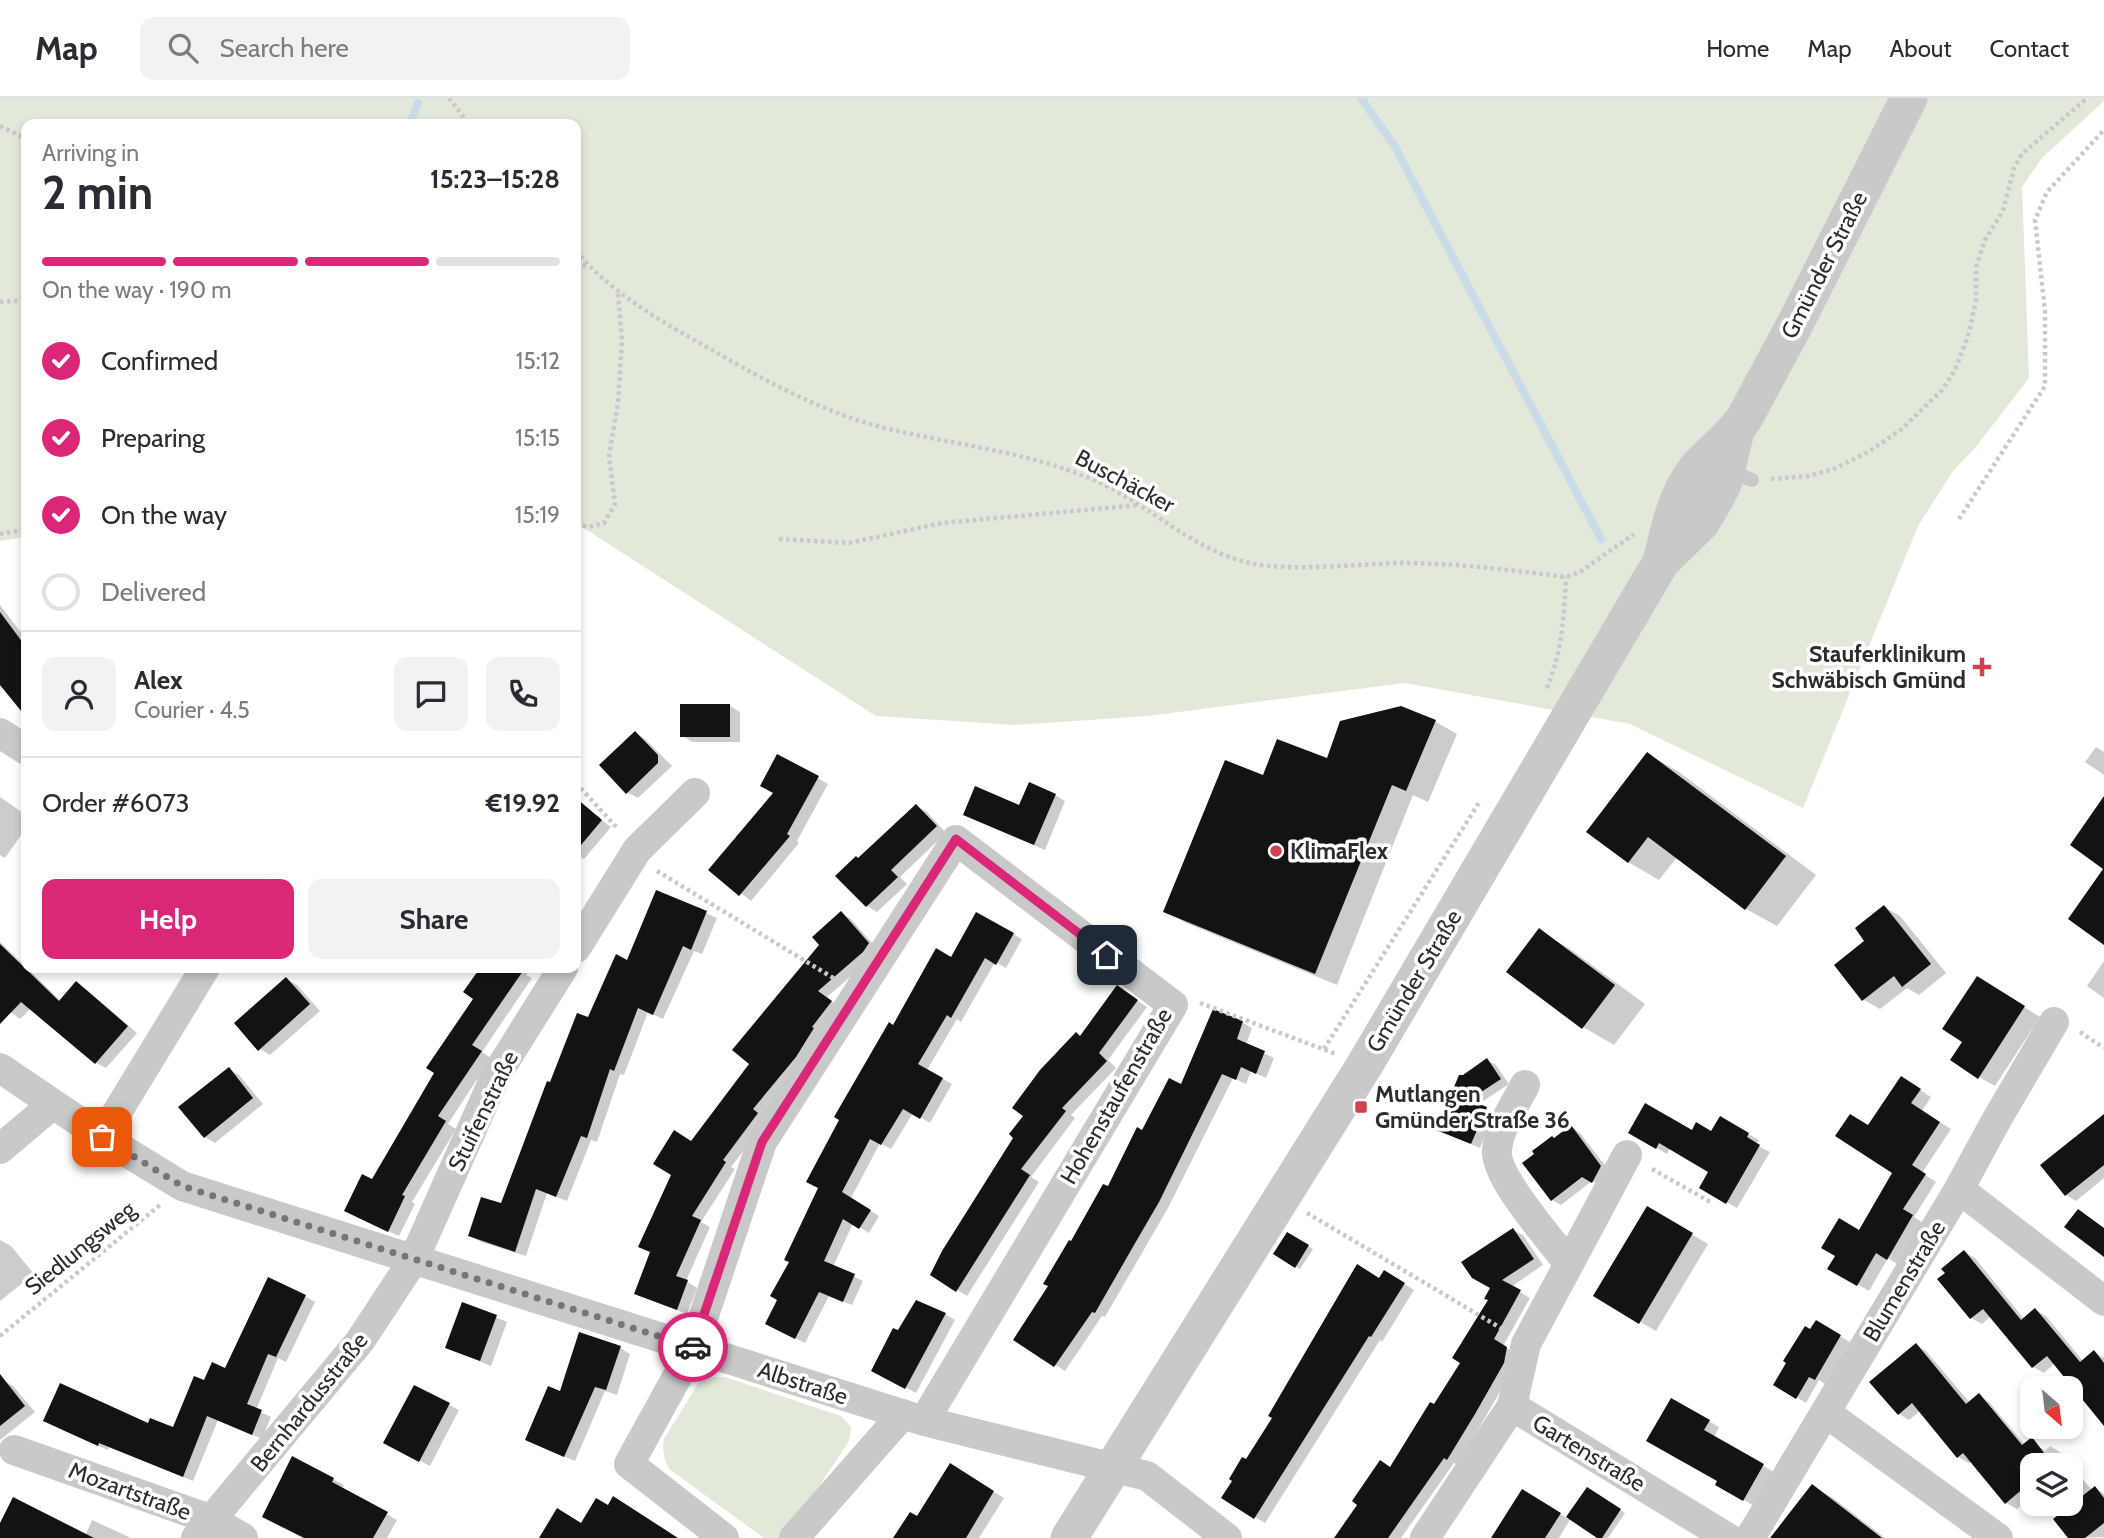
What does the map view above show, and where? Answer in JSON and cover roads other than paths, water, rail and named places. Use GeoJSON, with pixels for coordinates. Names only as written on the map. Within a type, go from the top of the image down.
{"type":"FeatureCollection","features":[{"type":"Feature","properties":{"kind":"street","name":"Gmünder Straße"},"geometry":{"type":"LineString","coordinates":[[1069,1538],[1131,1472],[1282,1198],[1523,798],[1661,562],[1674,520],[1701,523],[1713,503],[1728,470],[1736,431],[1796,322],[1909,98]]}},
{"type":"Feature","properties":{"kind":"street"},"geometry":{"type":"LineString","coordinates":[[0,733],[21,747]]}},
{"type":"Feature","properties":{"kind":"street"},"geometry":{"type":"LineString","coordinates":[[581,940],[637,850],[695,793]]}},
{"type":"Feature","properties":{"kind":"street","name":"Hohenstaufenstraße"},"geometry":{"type":"LineString","coordinates":[[692,1348],[762,1142],[956,839],[1173,1005],[914,1418],[794,1538]]}},
{"type":"Feature","properties":{"kind":"street"},"geometry":{"type":"LineString","coordinates":[[102,1137],[202,973]]}},
{"type":"Feature","properties":{"kind":"street","name":"Stuifenstraße"},"geometry":{"type":"LineString","coordinates":[[414,1259],[496,1075],[561,973]]}},
{"type":"Feature","properties":{"kind":"street","name":"Blumenstraße"},"geometry":{"type":"LineString","coordinates":[[1750,1538],[1959,1189],[2054,1022]]}},
{"type":"Feature","properties":{"kind":"street","name":"Albstraße"},"geometry":{"type":"LineString","coordinates":[[0,1068],[102,1137],[182,1186],[914,1418],[1131,1472]]}},
{"type":"Feature","properties":{"kind":"street"},"geometry":{"type":"LineString","coordinates":[[1525,1085],[1500,1133],[1496,1152],[1501,1171],[1512,1189],[1569,1264]]}},
{"type":"Feature","properties":{"kind":"street"},"geometry":{"type":"LineString","coordinates":[[0,1149],[53,1104]]}},
{"type":"Feature","properties":{"kind":"street"},"geometry":{"type":"LineString","coordinates":[[1512,1406],[1526,1344],[1627,1155]]}},
{"type":"Feature","properties":{"kind":"street"},"geometry":{"type":"LineString","coordinates":[[1959,1189],[2104,1301]]}},
{"type":"Feature","properties":{"kind":"street","name":"Bernhardusstraße"},"geometry":{"type":"LineString","coordinates":[[204,1529],[360,1341],[414,1259]]}},
{"type":"Feature","properties":{"kind":"street"},"geometry":{"type":"LineString","coordinates":[[692,1348],[629,1464],[724,1538]]}},
{"type":"Feature","properties":{"kind":"street","name":"Gartenstraße"},"geometry":{"type":"LineString","coordinates":[[1425,1538],[1512,1406],[1728,1538]]}},
{"type":"Feature","properties":{"kind":"street"},"geometry":{"type":"LineString","coordinates":[[1825,1412],[1998,1538]]}},
{"type":"Feature","properties":{"kind":"street","name":"Mozartstraße"},"geometry":{"type":"LineString","coordinates":[[14,1450],[204,1529],[243,1538]]}},
{"type":"Feature","properties":{"kind":"street"},"geometry":{"type":"LineString","coordinates":[[1131,1472],[1227,1538]]}},
{"type":"Feature","properties":{"kind":"waterway"},"geometry":{"type":"LineString","coordinates":[[1361,98],[1395,147],[1601,539]]}},
{"type":"Feature","properties":{"kind":"waterway"},"geometry":{"type":"LineString","coordinates":[[412,119],[418,103]]}},
{"type":"Feature","properties":{"kind":"place","name":"Stauferklinikum Schwäbisch Gmünd"},"geometry":{"type":"Point","coordinates":[1982,667]}},
{"type":"Feature","properties":{"kind":"place","name":"KlimaFlex"},"geometry":{"type":"Point","coordinates":[1276,851]}},
{"type":"Feature","properties":{"kind":"place","name":"Mutlangen Gmünder Straße 36"},"geometry":{"type":"Point","coordinates":[1361,1107]}}]}
